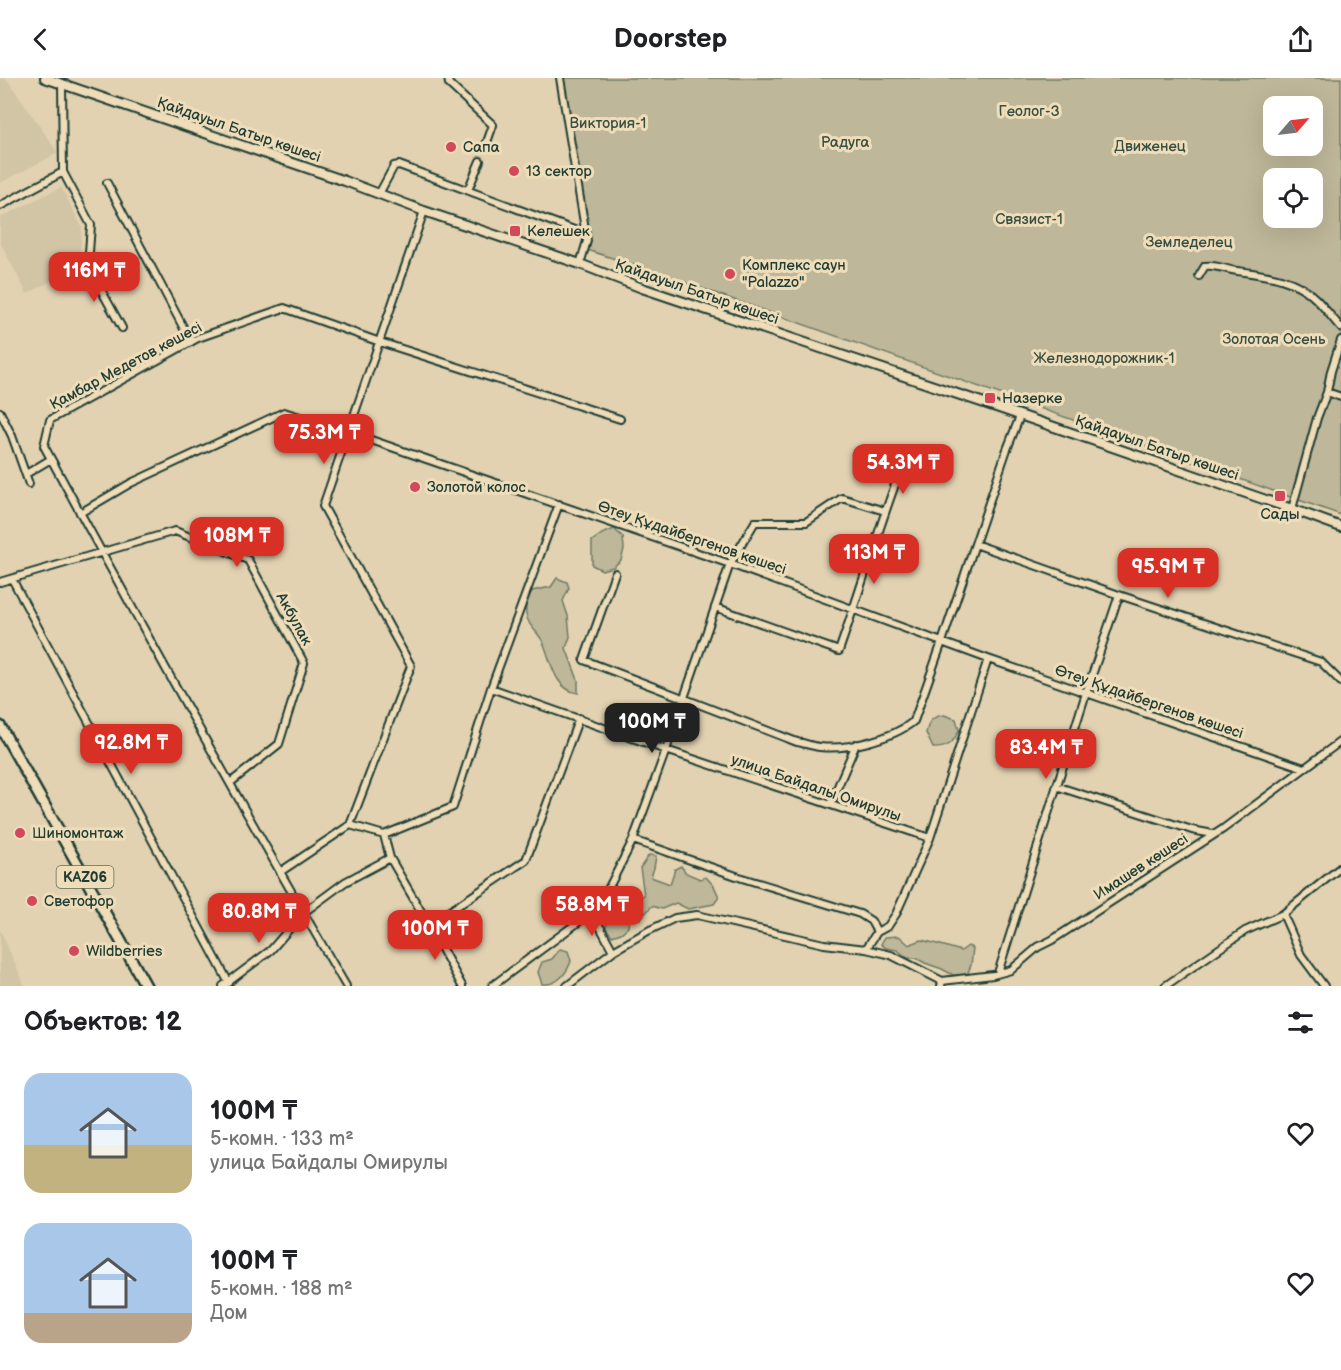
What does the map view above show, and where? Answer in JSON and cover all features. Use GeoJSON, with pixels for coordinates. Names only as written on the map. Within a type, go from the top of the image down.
{"type":"FeatureCollection","features":[{"type":"Feature","properties":{"kind":"highway","name":"KАZ06"},"geometry":{"type":"LineString","coordinates":[[0,728],[146,986]]}},
{"type":"Feature","properties":{"kind":"street","name":"Қайдауыл Батыр көшесі"},"geometry":{"type":"LineString","coordinates":[[45,78],[345,181],[677,300],[1341,527]]}},
{"type":"Feature","properties":{"kind":"street"},"geometry":{"type":"LineString","coordinates":[[448,78],[449,84],[493,125],[486,145]]}},
{"type":"Feature","properties":{"kind":"street"},"geometry":{"type":"LineString","coordinates":[[560,78],[586,241],[580,264]]}},
{"type":"Feature","properties":{"kind":"street"},"geometry":{"type":"LineString","coordinates":[[62,84],[63,172],[91,225],[88,266],[122,328]]}},
{"type":"Feature","properties":{"kind":"street"},"geometry":{"type":"LineString","coordinates":[[468,190],[480,161]]}},
{"type":"Feature","properties":{"kind":"street"},"geometry":{"type":"LineString","coordinates":[[379,194],[394,166],[397,165],[585,234]]}},
{"type":"Feature","properties":{"kind":"street"},"geometry":{"type":"LineString","coordinates":[[0,206],[63,172]]}},
{"type":"Feature","properties":{"kind":"street"},"geometry":{"type":"LineString","coordinates":[[107,183],[191,342]]}},
{"type":"Feature","properties":{"kind":"street"},"geometry":{"type":"LineString","coordinates":[[280,872],[350,825],[411,666],[323,506],[424,211]]}},
{"type":"Feature","properties":{"kind":"street"},"geometry":{"type":"LineString","coordinates":[[1199,276],[1205,266],[1209,265],[1232,271],[1271,276],[1289,282],[1316,299],[1341,328]]}},
{"type":"Feature","properties":{"kind":"street","name":"Қамбар Медетов көшесі"},"geometry":{"type":"LineString","coordinates":[[346,986],[230,783],[44,446],[50,420],[198,338],[284,308],[380,342],[620,419]]}},
{"type":"Feature","properties":{"kind":"street"},"geometry":{"type":"LineString","coordinates":[[1292,509],[1341,340]]}},
{"type":"Feature","properties":{"kind":"street"},"geometry":{"type":"LineString","coordinates":[[1326,392],[1341,397]]}},
{"type":"Feature","properties":{"kind":"street"},"geometry":{"type":"LineString","coordinates":[[0,412],[12,436],[29,484]]}},
{"type":"Feature","properties":{"kind":"street","name":"Өтеу Құдайбергенов көшесі"},"geometry":{"type":"LineString","coordinates":[[80,513],[131,483],[284,412],[559,504],[988,659],[1304,768]]}},
{"type":"Feature","properties":{"kind":"street"},"geometry":{"type":"LineString","coordinates":[[615,573],[584,660],[796,742],[820,747],[843,747],[886,736],[905,728],[914,721],[1020,416]]}},
{"type":"Feature","properties":{"kind":"street"},"geometry":{"type":"LineString","coordinates":[[26,474],[51,459]]}},
{"type":"Feature","properties":{"kind":"street"},"geometry":{"type":"LineString","coordinates":[[715,607],[838,651],[900,471]]}},
{"type":"Feature","properties":{"kind":"street"},"geometry":{"type":"LineString","coordinates":[[496,985],[601,903],[633,840],[730,564],[755,522],[806,522],[842,498],[885,511]]}},
{"type":"Feature","properties":{"kind":"street"},"geometry":{"type":"LineString","coordinates":[[350,825],[384,835],[453,807],[491,688],[559,504]]}},
{"type":"Feature","properties":{"kind":"street","name":"Акбулак"},"geometry":{"type":"LineString","coordinates":[[0,582],[175,531],[248,560],[304,663],[279,744],[230,783]]}},
{"type":"Feature","properties":{"kind":"street"},"geometry":{"type":"LineString","coordinates":[[975,544],[1321,662],[1341,682]]}},
{"type":"Feature","properties":{"kind":"street"},"geometry":{"type":"LineString","coordinates":[[12,579],[226,984],[271,950],[303,913],[345,882],[390,858]]}},
{"type":"Feature","properties":{"kind":"street"},"geometry":{"type":"LineString","coordinates":[[998,974],[1056,786],[1119,595]]}},
{"type":"Feature","properties":{"kind":"street"},"geometry":{"type":"LineString","coordinates":[[866,949],[877,932],[888,926],[896,914],[930,838],[988,659]]}},
{"type":"Feature","properties":{"kind":"street","name":"улица Байдалы Омирулы"},"geometry":{"type":"LineString","coordinates":[[491,688],[666,750],[930,838]]}},
{"type":"Feature","properties":{"kind":"street"},"geometry":{"type":"LineString","coordinates":[[429,925],[526,860],[579,718]]}},
{"type":"Feature","properties":{"kind":"street","name":"Имашев көшесі"},"geometry":{"type":"LineString","coordinates":[[941,983],[1011,970],[1038,946],[1052,940],[1223,829],[1341,741]]}},
{"type":"Feature","properties":{"kind":"street"},"geometry":{"type":"LineString","coordinates":[[830,805],[856,744]]}},
{"type":"Feature","properties":{"kind":"street"},"geometry":{"type":"LineString","coordinates":[[1056,786],[1192,830],[1214,834]]}},
{"type":"Feature","properties":{"kind":"street"},"geometry":{"type":"LineString","coordinates":[[384,835],[390,858],[462,986]]}},
{"type":"Feature","properties":{"kind":"street"},"geometry":{"type":"LineString","coordinates":[[633,840],[742,878],[860,914],[871,921],[877,932]]}},
{"type":"Feature","properties":{"kind":"street"},"geometry":{"type":"LineString","coordinates":[[1165,986],[1245,931],[1283,914],[1341,867]]}},
{"type":"Feature","properties":{"kind":"street"},"geometry":{"type":"LineString","coordinates":[[592,912],[613,951]]}},
{"type":"Feature","properties":{"kind":"street"},"geometry":{"type":"LineString","coordinates":[[1283,914],[1301,955],[1323,986]]}},
{"type":"Feature","properties":{"kind":"street"},"geometry":{"type":"LineString","coordinates":[[567,986],[613,951],[648,931],[675,918],[697,915],[824,944],[866,949],[891,955],[941,983]]}},
{"type":"Feature","properties":{"kind":"shaded area"},"geometry":{"type":"Polygon","coordinates":[[[0,78],[7,79],[58,153],[0,183],[0,78]]]}},
{"type":"Feature","properties":{"kind":"shaded area"},"geometry":{"type":"Polygon","coordinates":[[[61,187],[82,227],[79,266],[27,294],[0,242],[0,218],[61,187]]]}},
{"type":"Feature","properties":{"kind":"shaded area"},"geometry":{"type":"Polygon","coordinates":[[[0,929],[13,959],[25,986],[0,986],[0,929]]]}},
{"type":"Feature","properties":{"kind":"green space"},"geometry":{"type":"Polygon","coordinates":[[[560,78],[1341,78],[1341,515],[647,269],[584,249],[586,241],[560,78]]]}},
{"type":"Feature","properties":{"kind":"green space"},"geometry":{"type":"Polygon","coordinates":[[[614,529],[623,537],[624,549],[621,560],[613,567],[602,570],[592,565],[592,541],[614,529]]]}},
{"type":"Feature","properties":{"kind":"green space"},"geometry":{"type":"Polygon","coordinates":[[[557,578],[567,582],[569,588],[563,601],[568,616],[570,637],[566,648],[578,680],[578,693],[570,691],[558,680],[543,642],[528,621],[526,613],[527,602],[532,591],[551,587],[557,578]]]}},
{"type":"Feature","properties":{"kind":"green space"},"geometry":{"type":"Polygon","coordinates":[[[944,715],[956,719],[959,730],[955,739],[949,744],[933,748],[926,733],[928,725],[933,718],[944,715]]]}},
{"type":"Feature","properties":{"kind":"green space"},"geometry":{"type":"Polygon","coordinates":[[[649,855],[656,856],[651,877],[670,884],[675,869],[681,866],[686,873],[700,879],[706,877],[714,886],[719,897],[714,904],[688,909],[676,903],[662,909],[652,906],[640,919],[629,920],[628,927],[612,936],[606,928],[607,920],[644,895],[640,868],[649,855]]]}},
{"type":"Feature","properties":{"kind":"green space"},"geometry":{"type":"Polygon","coordinates":[[[899,936],[909,945],[921,940],[961,951],[968,946],[973,948],[967,975],[953,975],[916,958],[908,958],[897,950],[886,948],[881,944],[885,937],[899,936]]]}},
{"type":"Feature","properties":{"kind":"green space"},"geometry":{"type":"Polygon","coordinates":[[[560,949],[568,951],[571,961],[569,966],[557,981],[542,984],[538,972],[542,962],[552,959],[560,949]]]}},
{"type":"Feature","properties":{"kind":"tunnel"},"geometry":{"type":"LineString","coordinates":[[480,161],[486,145]]}},
{"type":"Feature","properties":{"kind":"place","name":"Сапа"},"geometry":{"type":"Point","coordinates":[451,147]}},
{"type":"Feature","properties":{"kind":"place","name":"13 сектор"},"geometry":{"type":"Point","coordinates":[514,171]}},
{"type":"Feature","properties":{"kind":"place","name":"Келешек"},"geometry":{"type":"Point","coordinates":[515,231]}},
{"type":"Feature","properties":{"kind":"place","name":"Комплекс саун \"Palazzo\""},"geometry":{"type":"Point","coordinates":[730,274]}},
{"type":"Feature","properties":{"kind":"place","name":"Назерке"},"geometry":{"type":"Point","coordinates":[990,398]}},
{"type":"Feature","properties":{"kind":"place","name":"Золотой колос"},"geometry":{"type":"Point","coordinates":[415,487]}},
{"type":"Feature","properties":{"kind":"place","name":"Сады"},"geometry":{"type":"Point","coordinates":[1280,496]}},
{"type":"Feature","properties":{"kind":"place","name":"Шиномонтаж"},"geometry":{"type":"Point","coordinates":[20,833]}},
{"type":"Feature","properties":{"kind":"place","name":"Светофор"},"geometry":{"type":"Point","coordinates":[32,901]}},
{"type":"Feature","properties":{"kind":"place","name":"Wildberries"},"geometry":{"type":"Point","coordinates":[74,951]}},
{"type":"Feature","properties":{"kind":"park label","name":"Геолог-3"},"geometry":{"type":"Point","coordinates":[1029,111]}},
{"type":"Feature","properties":{"kind":"park label","name":"Виктория-1"},"geometry":{"type":"Point","coordinates":[608,123]}},
{"type":"Feature","properties":{"kind":"park label","name":"Радуга"},"geometry":{"type":"Point","coordinates":[845,142]}},
{"type":"Feature","properties":{"kind":"park label","name":"Движенец"},"geometry":{"type":"Point","coordinates":[1150,146]}},
{"type":"Feature","properties":{"kind":"park label","name":"Связист-1"},"geometry":{"type":"Point","coordinates":[1029,219]}},
{"type":"Feature","properties":{"kind":"park label","name":"Земледелец"},"geometry":{"type":"Point","coordinates":[1189,242]}},
{"type":"Feature","properties":{"kind":"park label","name":"Золотая Осень"},"geometry":{"type":"Point","coordinates":[1274,339]}},
{"type":"Feature","properties":{"kind":"park label","name":"Железнодорожник-1"},"geometry":{"type":"Point","coordinates":[1104,358]}}]}
